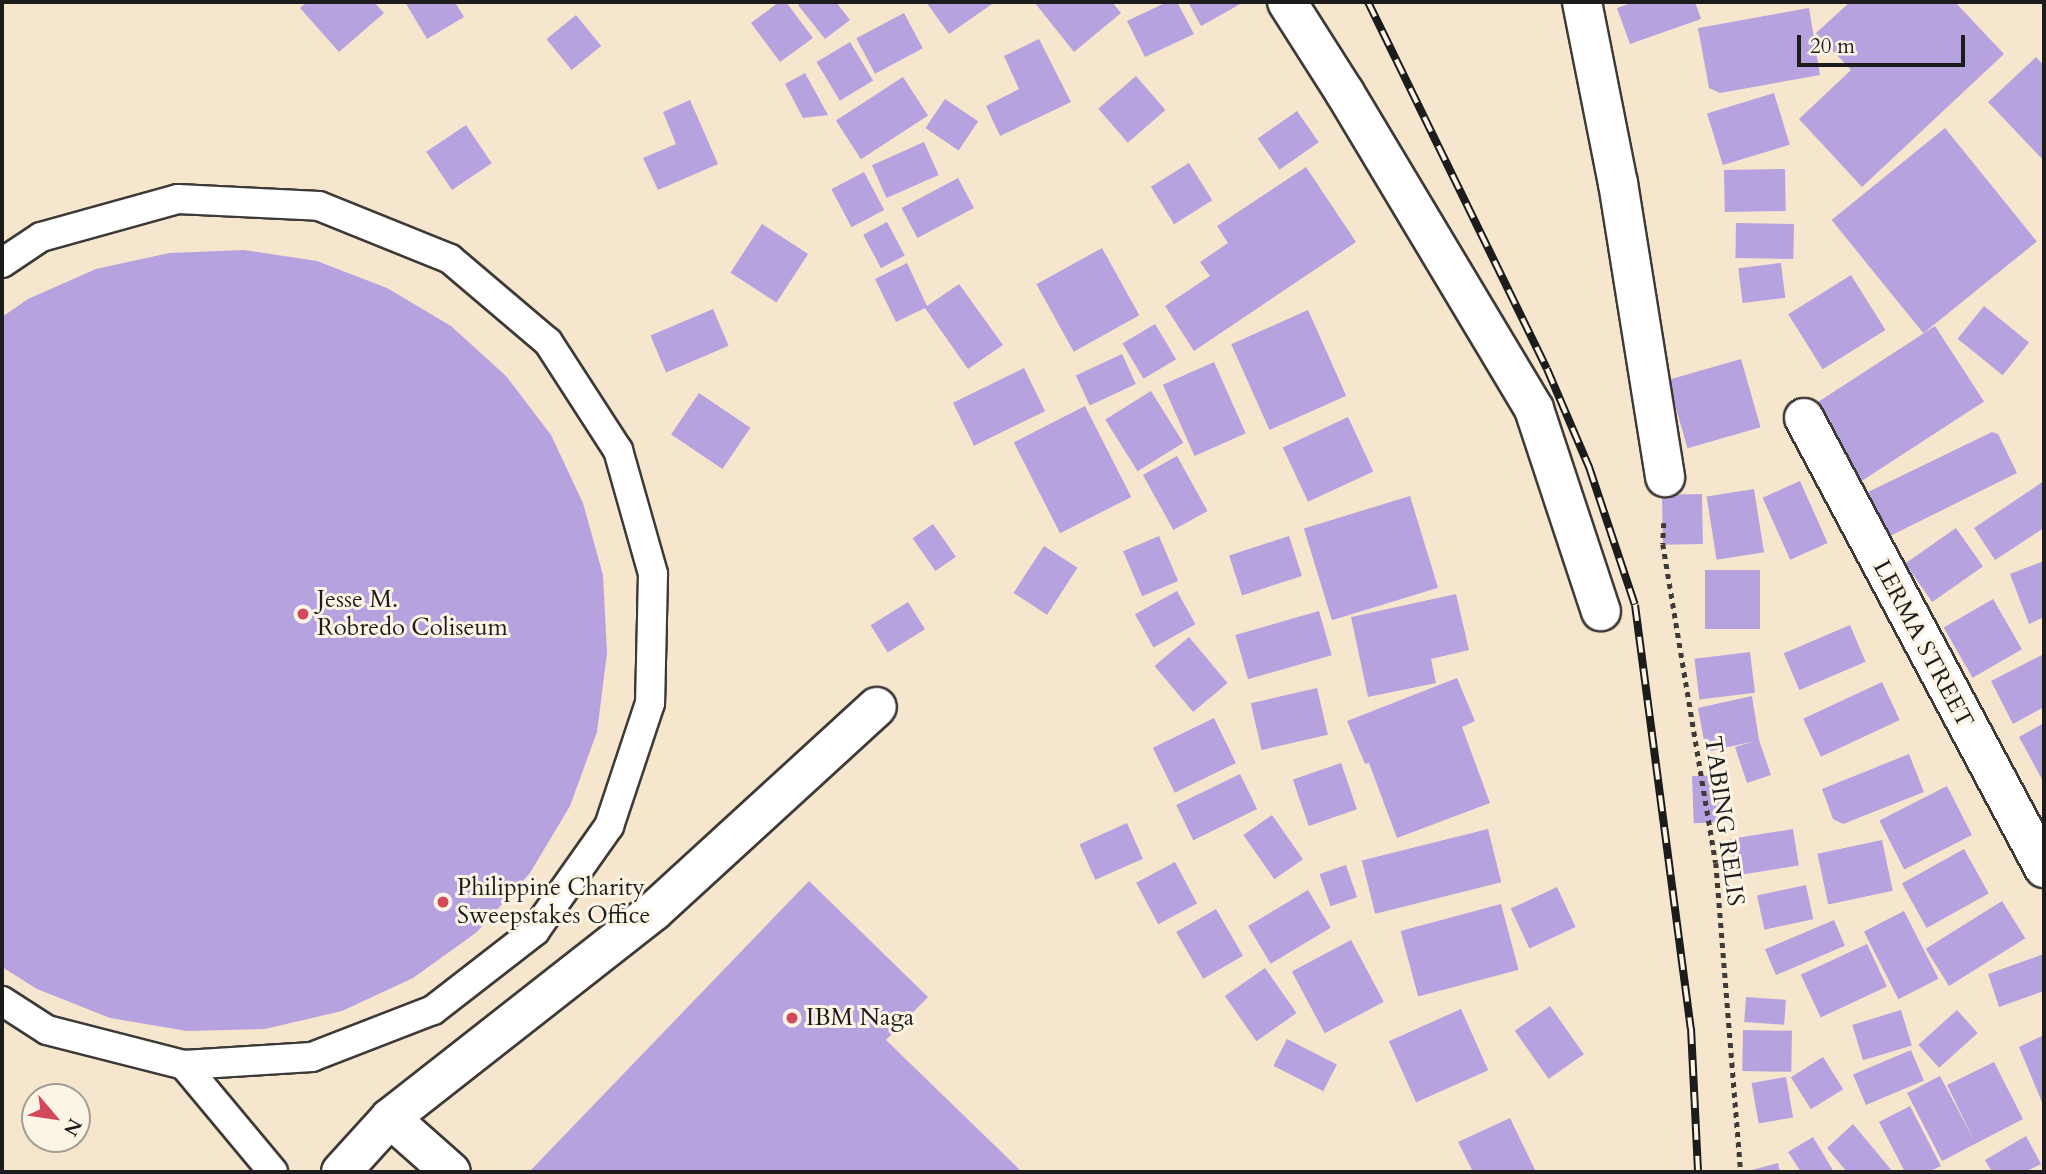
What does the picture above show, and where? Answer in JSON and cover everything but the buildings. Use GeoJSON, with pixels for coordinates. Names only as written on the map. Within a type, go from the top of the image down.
{"type":"FeatureCollection","features":[{"type":"Feature","properties":{"kind":"street"},"geometry":{"type":"LineString","coordinates":[[1287,2],[1534,410],[1601,611]]}},
{"type":"Feature","properties":{"kind":"street"},"geometry":{"type":"LineString","coordinates":[[1582,2],[1618,183],[1665,477]]}},
{"type":"Feature","properties":{"kind":"street","name":"LERMA STREET"},"geometry":{"type":"LineString","coordinates":[[1804,418],[2044,868]]}},
{"type":"Feature","properties":{"kind":"street"},"geometry":{"type":"LineString","coordinates":[[341,1172],[390,1118],[654,911],[877,706]]}},
{"type":"Feature","properties":{"kind":"street"},"geometry":{"type":"LineString","coordinates":[[390,1118],[450,1172]]}},
{"type":"Feature","properties":{"kind":"lane"},"geometry":{"type":"LineString","coordinates":[[2,263],[41,237],[178,198],[319,206],[450,259],[548,342],[562,363],[618,450],[653,574],[650,703],[609,826],[535,931],[433,1010],[312,1057],[184,1065],[47,1030],[2,1001]]}},
{"type":"Feature","properties":{"kind":"lane"},"geometry":{"type":"LineString","coordinates":[[184,1065],[273,1172]]}},
{"type":"Feature","properties":{"kind":"path","name":"TABING RELIS"},"geometry":{"type":"LineString","coordinates":[[1665,477],[1663,544],[1716,863],[1741,1172]]}},
{"type":"Feature","properties":{"kind":"railway"},"geometry":{"type":"LineString","coordinates":[[1368,2],[1547,369],[1589,467],[1635,605],[1691,1028],[1698,1172]]}},
{"type":"Feature","properties":{"kind":"place","name":"Jesse M. Robredo Coliseum"},"geometry":{"type":"Point","coordinates":[303,614]}},
{"type":"Feature","properties":{"kind":"place","name":"Philippine Charity Sweepstakes Office"},"geometry":{"type":"Point","coordinates":[443,902]}},
{"type":"Feature","properties":{"kind":"place","name":"IBM Naga"},"geometry":{"type":"Point","coordinates":[792,1018]}}]}
